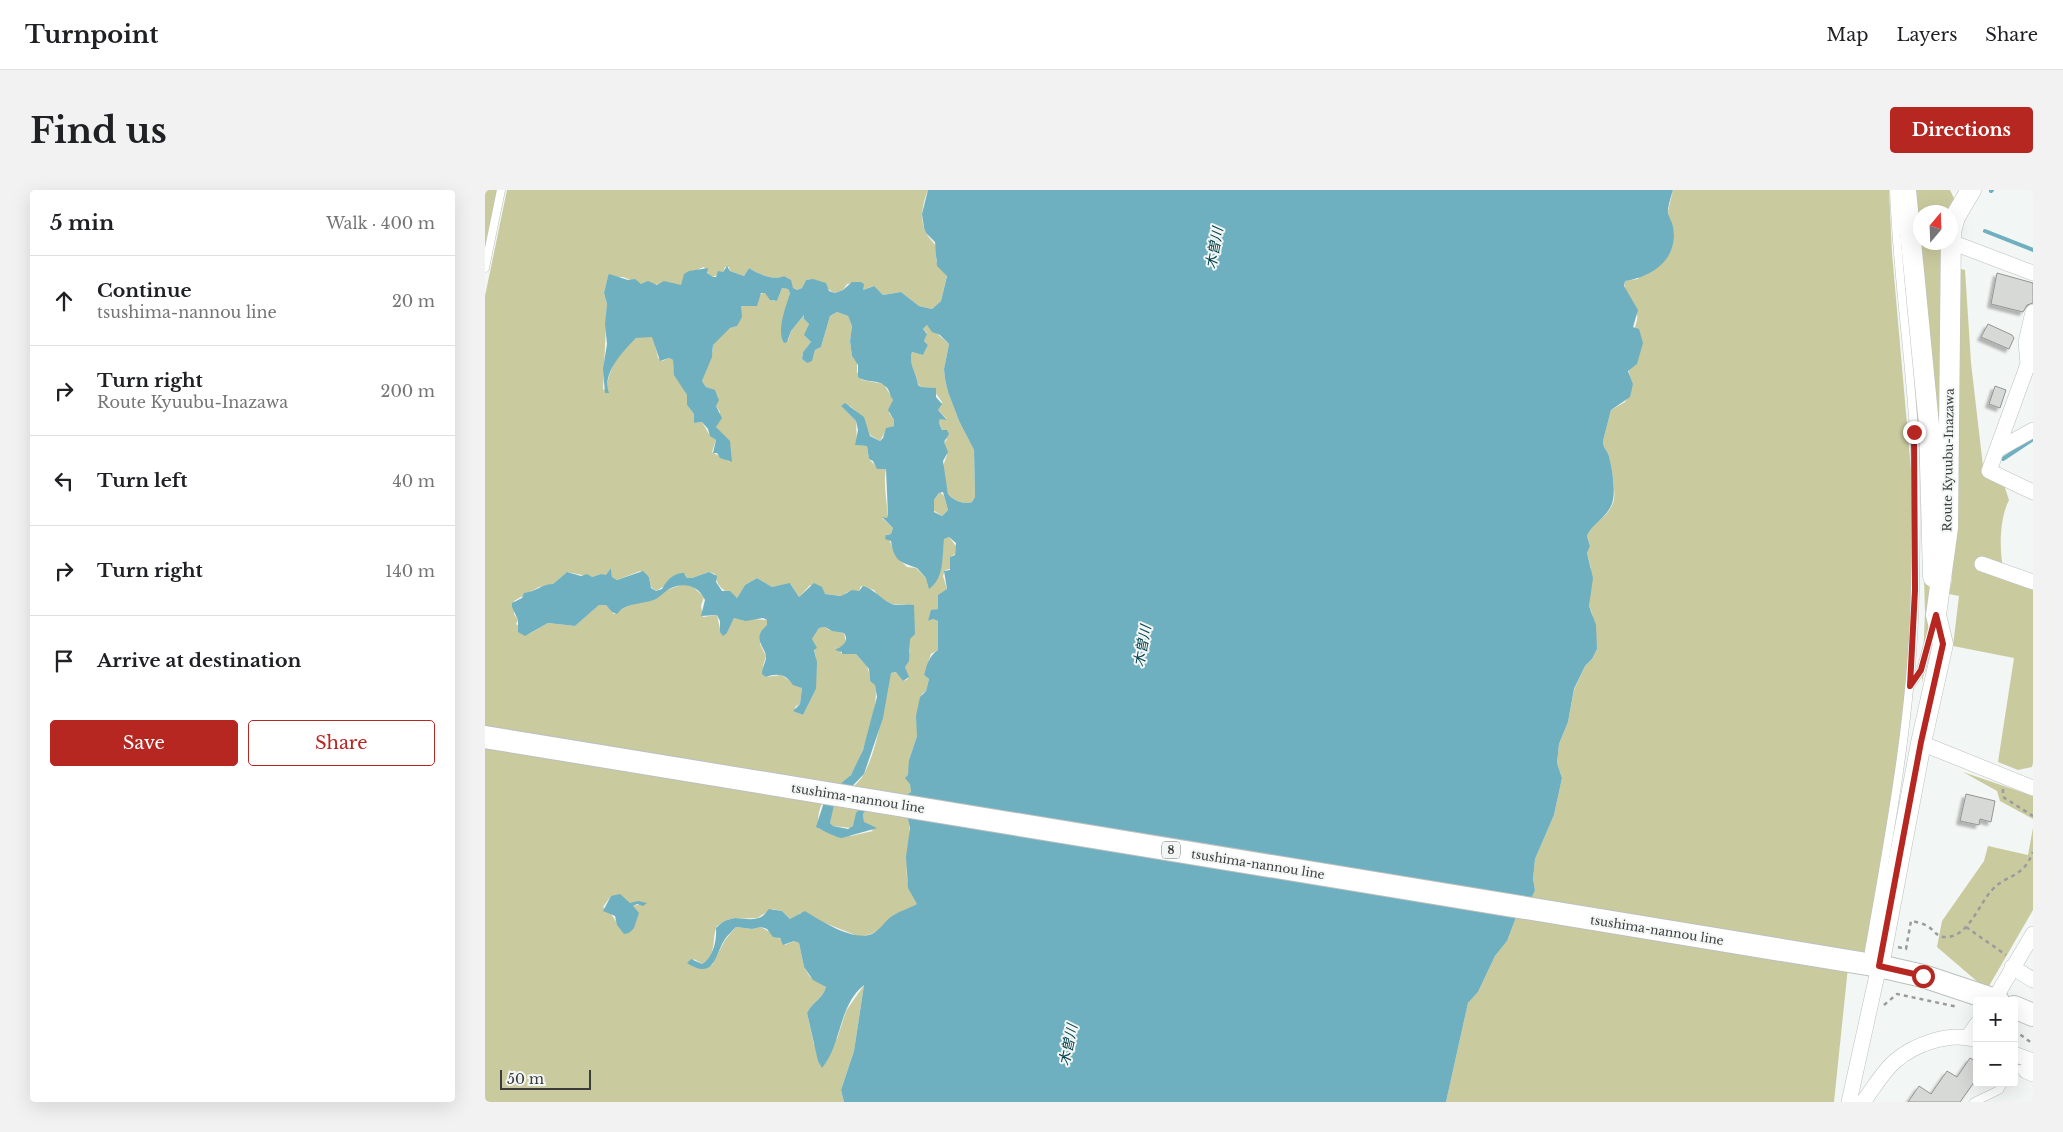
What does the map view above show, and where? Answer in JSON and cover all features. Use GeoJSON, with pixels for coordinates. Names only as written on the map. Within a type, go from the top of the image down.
{"type":"FeatureCollection","features":[{"type":"Feature","properties":{"kind":"main road"},"geometry":{"type":"LineString","coordinates":[[1906,190],[1929,425],[1931,564],[1936,615]]}},
{"type":"Feature","properties":{"kind":"main road","name":"Route Kyuubu-Inazawa"},"geometry":{"type":"LineString","coordinates":[[1958,210],[1964,193]]}},
{"type":"Feature","properties":{"kind":"main road","name":"Route Kyuubu-Inazawa"},"geometry":{"type":"LineString","coordinates":[[1873,956],[1943,644],[1936,615],[1948,528],[1951,250]]}},
{"type":"Feature","properties":{"kind":"main road","name":"tsushima-nannou line"},"geometry":{"type":"LineString","coordinates":[[485,737],[1873,956],[1923,976],[1997,997]]}},
{"type":"Feature","properties":{"kind":"main road"},"geometry":{"type":"LineString","coordinates":[[2018,1009],[2033,1015]]}},
{"type":"Feature","properties":{"kind":"street"},"geometry":{"type":"LineString","coordinates":[[1958,245],[2033,273]]}},
{"type":"Feature","properties":{"kind":"street"},"geometry":{"type":"LineString","coordinates":[[2033,312],[2026,342],[2028,364],[1989,471],[2033,492]]}},
{"type":"Feature","properties":{"kind":"street"},"geometry":{"type":"LineString","coordinates":[[1997,450],[2033,430]]}},
{"type":"Feature","properties":{"kind":"street"},"geometry":{"type":"LineString","coordinates":[[1982,564],[2033,582]]}},
{"type":"Feature","properties":{"kind":"street"},"geometry":{"type":"LineString","coordinates":[[1921,742],[2033,788]]}},
{"type":"Feature","properties":{"kind":"street"},"geometry":{"type":"LineString","coordinates":[[1997,997],[2014,964],[2033,934]]}},
{"type":"Feature","properties":{"kind":"street"},"geometry":{"type":"LineString","coordinates":[[1849,1102],[1871,1001],[1873,956]]}},
{"type":"Feature","properties":{"kind":"street"},"geometry":{"type":"LineString","coordinates":[[2014,964],[2033,980]]}},
{"type":"Feature","properties":{"kind":"street"},"geometry":{"type":"LineString","coordinates":[[1863,1102],[1894,1062],[1914,1048],[1943,1038],[1972,1039]]}},
{"type":"Feature","properties":{"kind":"street"},"geometry":{"type":"LineString","coordinates":[[2018,1058],[2027,1068]]}},
{"type":"Feature","properties":{"kind":"lane"},"geometry":{"type":"LineString","coordinates":[[485,268],[501,190]]}},
{"type":"Feature","properties":{"kind":"lane"},"geometry":{"type":"LineString","coordinates":[[1873,956],[1910,686],[1915,590],[1914,432],[1896,252],[1894,190]]}},
{"type":"Feature","properties":{"kind":"lane"},"geometry":{"type":"LineString","coordinates":[[1910,686],[1921,670],[1936,615]]}},
{"type":"Feature","properties":{"kind":"lane"},"geometry":{"type":"LineString","coordinates":[[1974,1102],[1999,1090],[2001,1087]]}},
{"type":"Feature","properties":{"kind":"path"},"geometry":{"type":"LineString","coordinates":[[2005,778],[2003,797],[2033,816]]}},
{"type":"Feature","properties":{"kind":"path"},"geometry":{"type":"LineString","coordinates":[[1873,956],[1906,949],[1911,920],[1929,926],[1934,934],[1940,937],[1950,937],[1966,927],[1992,889],[2015,877],[2025,867],[2033,852]]}},
{"type":"Feature","properties":{"kind":"path"},"geometry":{"type":"LineString","coordinates":[[1966,927],[2014,964]]}},
{"type":"Feature","properties":{"kind":"path"},"geometry":{"type":"LineString","coordinates":[[1871,1001],[1885,1005],[1897,994],[1960,1008]]}},
{"type":"Feature","properties":{"kind":"path"},"geometry":{"type":"LineString","coordinates":[[2018,1033],[2033,1044]]}},
{"type":"Feature","properties":{"kind":"green space"},"geometry":{"type":"Polygon","coordinates":[[[485,190],[497,190],[485,248],[485,190]]]}},
{"type":"Feature","properties":{"kind":"green space"},"geometry":{"type":"Polygon","coordinates":[[[507,190],[928,190],[923,205],[922,217],[924,228],[935,245],[937,251],[936,261],[947,275],[941,301],[932,309],[919,306],[901,292],[883,295],[873,286],[863,290],[861,282],[847,284],[843,290],[835,293],[815,280],[806,280],[802,288],[797,290],[793,288],[789,279],[784,276],[771,277],[749,268],[744,276],[730,271],[729,267],[725,267],[723,272],[713,277],[709,275],[704,267],[699,269],[681,285],[641,284],[623,277],[608,277],[604,293],[607,304],[603,390],[607,388],[613,365],[622,351],[640,336],[653,337],[658,358],[662,361],[669,358],[673,360],[674,371],[687,395],[687,405],[694,414],[694,423],[702,422],[709,434],[716,440],[712,452],[730,462],[730,444],[716,427],[720,412],[716,406],[718,397],[715,391],[706,387],[702,381],[713,351],[713,345],[723,333],[737,326],[741,306],[765,292],[773,301],[777,301],[782,288],[788,289],[790,293],[781,329],[788,341],[791,331],[804,315],[804,319],[809,324],[805,336],[811,342],[803,352],[802,359],[807,363],[813,357],[815,350],[821,347],[830,316],[837,312],[848,316],[852,326],[850,341],[852,356],[857,363],[857,372],[862,380],[884,384],[893,400],[889,413],[894,420],[894,426],[887,428],[880,441],[870,435],[863,417],[850,406],[842,407],[856,421],[857,445],[867,446],[869,459],[879,469],[886,469],[885,487],[888,518],[882,518],[893,528],[891,534],[887,534],[895,554],[907,567],[916,568],[926,578],[942,564],[943,539],[949,537],[956,546],[955,554],[950,557],[950,569],[945,570],[943,576],[947,589],[938,601],[938,609],[934,610],[928,621],[933,619],[938,621],[938,650],[931,654],[924,675],[929,679],[926,691],[922,694],[917,736],[909,760],[911,792],[899,799],[874,800],[851,828],[833,826],[830,823],[831,813],[838,799],[859,781],[868,766],[877,739],[889,676],[891,673],[897,672],[903,681],[908,679],[905,667],[910,651],[909,639],[914,628],[914,605],[892,604],[879,597],[874,590],[861,586],[859,591],[847,592],[842,596],[825,594],[810,585],[799,597],[791,584],[772,587],[757,578],[745,585],[737,598],[723,589],[718,583],[715,574],[709,572],[692,578],[687,578],[685,574],[656,591],[651,587],[649,577],[640,571],[617,580],[612,577],[611,568],[606,576],[601,574],[592,577],[567,572],[553,584],[539,587],[514,601],[514,614],[518,620],[516,624],[529,634],[548,623],[575,626],[599,605],[606,605],[614,614],[635,602],[654,599],[667,590],[684,584],[692,586],[704,597],[701,606],[703,617],[717,615],[720,629],[727,633],[734,618],[767,620],[760,644],[766,656],[763,666],[766,677],[781,675],[802,688],[800,704],[795,707],[796,712],[803,715],[816,689],[816,658],[812,639],[819,628],[825,627],[829,630],[844,633],[846,642],[844,646],[838,648],[842,654],[856,654],[866,665],[870,681],[875,684],[876,693],[869,730],[861,755],[852,773],[847,780],[829,795],[820,808],[818,817],[819,829],[851,836],[873,831],[864,823],[863,814],[867,809],[907,815],[910,838],[907,881],[918,904],[892,916],[882,928],[860,937],[800,913],[796,918],[790,919],[782,911],[772,909],[757,918],[729,919],[717,926],[712,951],[707,960],[702,964],[694,959],[692,966],[702,968],[712,965],[725,940],[736,927],[752,929],[761,927],[779,938],[785,945],[794,941],[799,943],[804,967],[810,977],[826,987],[825,991],[807,1013],[814,1045],[837,1039],[846,1011],[864,985],[854,1051],[841,1090],[844,1102],[485,1102],[485,296],[507,190]],[[611,896],[603,907],[624,933],[629,933],[637,919],[632,906],[647,903],[630,903],[611,896]]]}},
{"type":"Feature","properties":{"kind":"green space"},"geometry":{"type":"Polygon","coordinates":[[[1673,190],[1889,190],[1892,253],[1911,470],[1915,575],[1912,679],[1870,968],[1848,967],[1834,1102],[1446,1102],[1468,1003],[1478,992],[1495,956],[1507,941],[1517,915],[1535,890],[1533,879],[1535,859],[1554,815],[1562,778],[1557,763],[1559,744],[1568,722],[1574,690],[1585,666],[1592,659],[1597,649],[1592,613],[1589,606],[1591,568],[1587,553],[1590,545],[1587,536],[1613,503],[1612,473],[1609,456],[1603,441],[1611,410],[1625,402],[1633,384],[1630,377],[1629,361],[1637,314],[1624,286],[1625,281],[1638,279],[1669,216],[1668,211],[1673,190]]]}},
{"type":"Feature","properties":{"kind":"green space"},"geometry":{"type":"Polygon","coordinates":[[[1897,190],[1923,427],[1928,581],[1932,610],[1930,643],[1922,683],[1925,613],[1922,499],[1897,190]]]}},
{"type":"Feature","properties":{"kind":"green space"},"geometry":{"type":"Polygon","coordinates":[[[1916,190],[1950,190],[1957,205],[1917,205],[1916,190]]]}},
{"type":"Feature","properties":{"kind":"green space"},"geometry":{"type":"Polygon","coordinates":[[[1918,250],[1948,250],[1944,523],[1918,250]]]}},
{"type":"Feature","properties":{"kind":"green space"},"geometry":{"type":"Polygon","coordinates":[[[1961,269],[1965,270],[1971,363],[1984,475],[2004,485],[2009,500],[2001,533],[2003,567],[2033,586],[2033,763],[2032,767],[2018,770],[1998,762],[2014,658],[1953,646],[1959,596],[1949,594],[1952,579],[1957,307],[1961,293],[1961,269]]]}},
{"type":"Feature","properties":{"kind":"green space"},"geometry":{"type":"Polygon","coordinates":[[[927,325],[949,344],[944,369],[948,392],[959,421],[974,450],[975,497],[969,503],[959,502],[948,494],[943,466],[947,455],[944,442],[947,440],[939,423],[940,419],[947,419],[938,410],[942,402],[932,388],[921,387],[918,384],[911,361],[912,352],[923,355],[928,345],[924,341],[927,333],[923,329],[927,325]]]}},
{"type":"Feature","properties":{"kind":"green space"},"geometry":{"type":"Polygon","coordinates":[[[940,492],[944,496],[948,510],[942,516],[933,510],[934,500],[940,492]]]}},
{"type":"Feature","properties":{"kind":"green space"},"geometry":{"type":"Polygon","coordinates":[[[1963,772],[2033,796],[2033,819],[2000,801],[1997,791],[1963,772]]]}},
{"type":"Feature","properties":{"kind":"green space"},"geometry":{"type":"Polygon","coordinates":[[[2033,828],[2033,910],[1989,986],[1979,983],[1937,947],[1942,921],[1984,861],[1988,846],[2028,855],[2033,828]]]}},
{"type":"Feature","properties":{"kind":"water","name":"木曽川"},"geometry":{"type":"Polygon","coordinates":[[[928,190],[1673,190],[1668,211],[1674,238],[1668,257],[1654,271],[1625,281],[1624,286],[1638,310],[1633,327],[1639,329],[1643,343],[1637,364],[1628,371],[1633,384],[1630,397],[1611,410],[1603,441],[1613,474],[1613,501],[1608,511],[1587,536],[1590,546],[1587,553],[1593,578],[1589,606],[1596,625],[1597,649],[1592,659],[1585,666],[1574,689],[1568,722],[1559,744],[1557,763],[1562,778],[1554,815],[1535,859],[1533,879],[1535,890],[1530,901],[1517,915],[1507,941],[1495,956],[1478,992],[1468,1003],[1446,1102],[844,1102],[841,1090],[854,1051],[864,985],[849,1003],[833,1048],[822,1068],[818,1061],[807,1013],[825,991],[826,987],[813,980],[804,967],[799,943],[794,941],[783,945],[780,938],[773,937],[767,929],[761,927],[752,929],[736,927],[725,939],[716,958],[709,967],[703,969],[696,968],[687,963],[691,959],[702,964],[706,961],[713,948],[716,928],[722,923],[734,918],[755,919],[762,916],[769,909],[782,911],[790,919],[805,911],[847,933],[865,936],[875,932],[892,916],[917,904],[908,888],[906,857],[910,828],[907,815],[867,809],[863,814],[864,822],[877,828],[842,838],[816,827],[826,796],[851,775],[863,750],[877,697],[875,685],[870,681],[869,669],[856,654],[842,654],[842,652],[835,650],[846,641],[844,633],[832,631],[825,627],[819,628],[812,639],[817,648],[814,650],[817,662],[816,689],[803,715],[793,711],[800,704],[802,688],[793,685],[781,675],[766,677],[762,674],[766,654],[759,639],[762,630],[767,625],[767,620],[763,618],[746,621],[734,618],[727,633],[723,636],[720,632],[720,621],[717,615],[701,616],[705,600],[698,591],[689,586],[674,587],[656,599],[631,605],[617,614],[612,612],[606,605],[599,605],[575,626],[548,623],[525,636],[518,632],[518,620],[512,603],[522,598],[524,593],[553,584],[567,572],[581,576],[587,574],[592,577],[601,574],[606,575],[611,568],[612,577],[617,580],[643,571],[649,577],[651,588],[656,591],[662,589],[668,580],[677,574],[684,573],[687,578],[692,578],[709,572],[717,576],[716,582],[722,591],[730,591],[737,598],[745,585],[757,578],[772,587],[790,583],[799,597],[814,583],[822,587],[825,594],[841,596],[852,590],[859,591],[863,586],[892,604],[914,605],[915,634],[910,639],[909,661],[905,667],[909,677],[903,681],[896,672],[891,673],[883,718],[864,774],[834,805],[830,823],[833,826],[848,829],[853,826],[856,813],[862,806],[899,799],[911,792],[910,784],[905,778],[908,775],[909,760],[917,736],[916,716],[920,697],[926,691],[929,679],[924,675],[926,667],[930,658],[938,650],[938,621],[933,619],[928,621],[931,610],[938,609],[938,595],[947,589],[944,571],[950,570],[950,557],[955,555],[956,543],[949,537],[944,539],[940,573],[938,579],[929,589],[926,578],[917,568],[899,560],[894,553],[891,541],[885,539],[886,535],[891,534],[893,528],[882,517],[887,518],[888,515],[886,469],[877,469],[873,461],[869,459],[867,446],[855,445],[858,430],[856,421],[841,406],[845,403],[864,417],[870,436],[880,441],[886,428],[894,426],[894,420],[888,410],[893,400],[888,389],[882,384],[858,377],[858,365],[852,356],[850,341],[852,326],[848,316],[837,312],[830,316],[821,347],[815,350],[812,361],[807,363],[802,359],[803,352],[811,342],[804,335],[809,324],[804,319],[804,315],[791,331],[787,342],[784,343],[782,338],[781,325],[790,293],[788,289],[782,288],[777,301],[770,300],[765,293],[761,293],[757,306],[741,306],[742,317],[737,326],[730,328],[713,345],[712,357],[702,381],[706,387],[715,390],[719,400],[716,406],[722,418],[716,427],[730,441],[732,462],[720,458],[717,453],[713,453],[716,440],[710,436],[708,429],[702,422],[694,423],[694,414],[687,405],[687,395],[674,375],[673,360],[669,358],[660,361],[652,337],[636,338],[626,349],[611,370],[607,386],[609,393],[605,393],[603,369],[607,344],[605,324],[607,304],[604,293],[608,276],[609,274],[628,280],[635,279],[641,284],[648,281],[657,285],[664,281],[681,285],[684,274],[689,271],[708,268],[707,273],[716,277],[718,271],[723,272],[727,266],[730,271],[744,276],[749,268],[771,277],[784,276],[791,280],[793,288],[797,290],[802,288],[806,280],[813,279],[826,283],[829,291],[835,293],[843,290],[852,282],[861,282],[864,284],[863,290],[874,286],[883,295],[901,292],[919,306],[932,309],[941,301],[947,276],[937,266],[935,242],[926,233],[922,214],[928,190]],[[927,325],[923,329],[927,334],[924,341],[928,345],[923,355],[912,352],[912,365],[918,385],[936,388],[936,397],[942,404],[938,410],[947,420],[940,419],[939,423],[942,430],[947,430],[949,434],[944,442],[948,452],[943,461],[948,494],[959,502],[969,503],[975,497],[974,450],[959,421],[948,392],[944,369],[949,344],[940,335],[932,332],[927,325]],[[943,492],[939,493],[934,500],[934,512],[942,516],[948,510],[943,492]]]}},
{"type":"Feature","properties":{"kind":"water"},"geometry":{"type":"Polygon","coordinates":[[[620,894],[630,903],[638,901],[647,903],[643,906],[637,904],[633,906],[639,913],[634,928],[629,933],[624,934],[617,925],[615,916],[603,911],[611,896],[620,894]]]}},
{"type":"Feature","properties":{"kind":"building"},"geometry":{"type":"Polygon","coordinates":[[[1997,273],[2033,283],[2033,303],[2027,305],[2023,312],[1991,304],[1997,273]]]}},
{"type":"Feature","properties":{"kind":"building"},"geometry":{"type":"Polygon","coordinates":[[[1988,324],[2012,335],[2014,338],[2009,349],[1981,337],[1988,324]]]}},
{"type":"Feature","properties":{"kind":"building"},"geometry":{"type":"Polygon","coordinates":[[[1995,386],[2006,390],[2000,408],[1989,404],[1995,386]]]}},
{"type":"Feature","properties":{"kind":"building"},"geometry":{"type":"Polygon","coordinates":[[[1966,794],[1995,801],[1991,822],[1980,819],[1979,825],[1960,821],[1966,794]]]}},
{"type":"Feature","properties":{"kind":"building"},"geometry":{"type":"Polygon","coordinates":[[[1970,1058],[1973,1060],[1973,1084],[1960,1102],[1908,1102],[1919,1086],[1931,1094],[1947,1071],[1957,1077],[1970,1058]]]}},
{"type":"Feature","properties":{"kind":"waterway"},"geometry":{"type":"LineString","coordinates":[[1985,231],[2033,250]]}},
{"type":"Feature","properties":{"kind":"waterway"},"geometry":{"type":"LineString","coordinates":[[2003,459],[2033,439]]}},
{"type":"Feature","properties":{"kind":"route"},"geometry":{"type":"LineString","coordinates":[[1914,432],[1915,590],[1910,686],[1921,670],[1936,615],[1943,644],[1921,742],[1879,966],[1923,976]]}}]}
